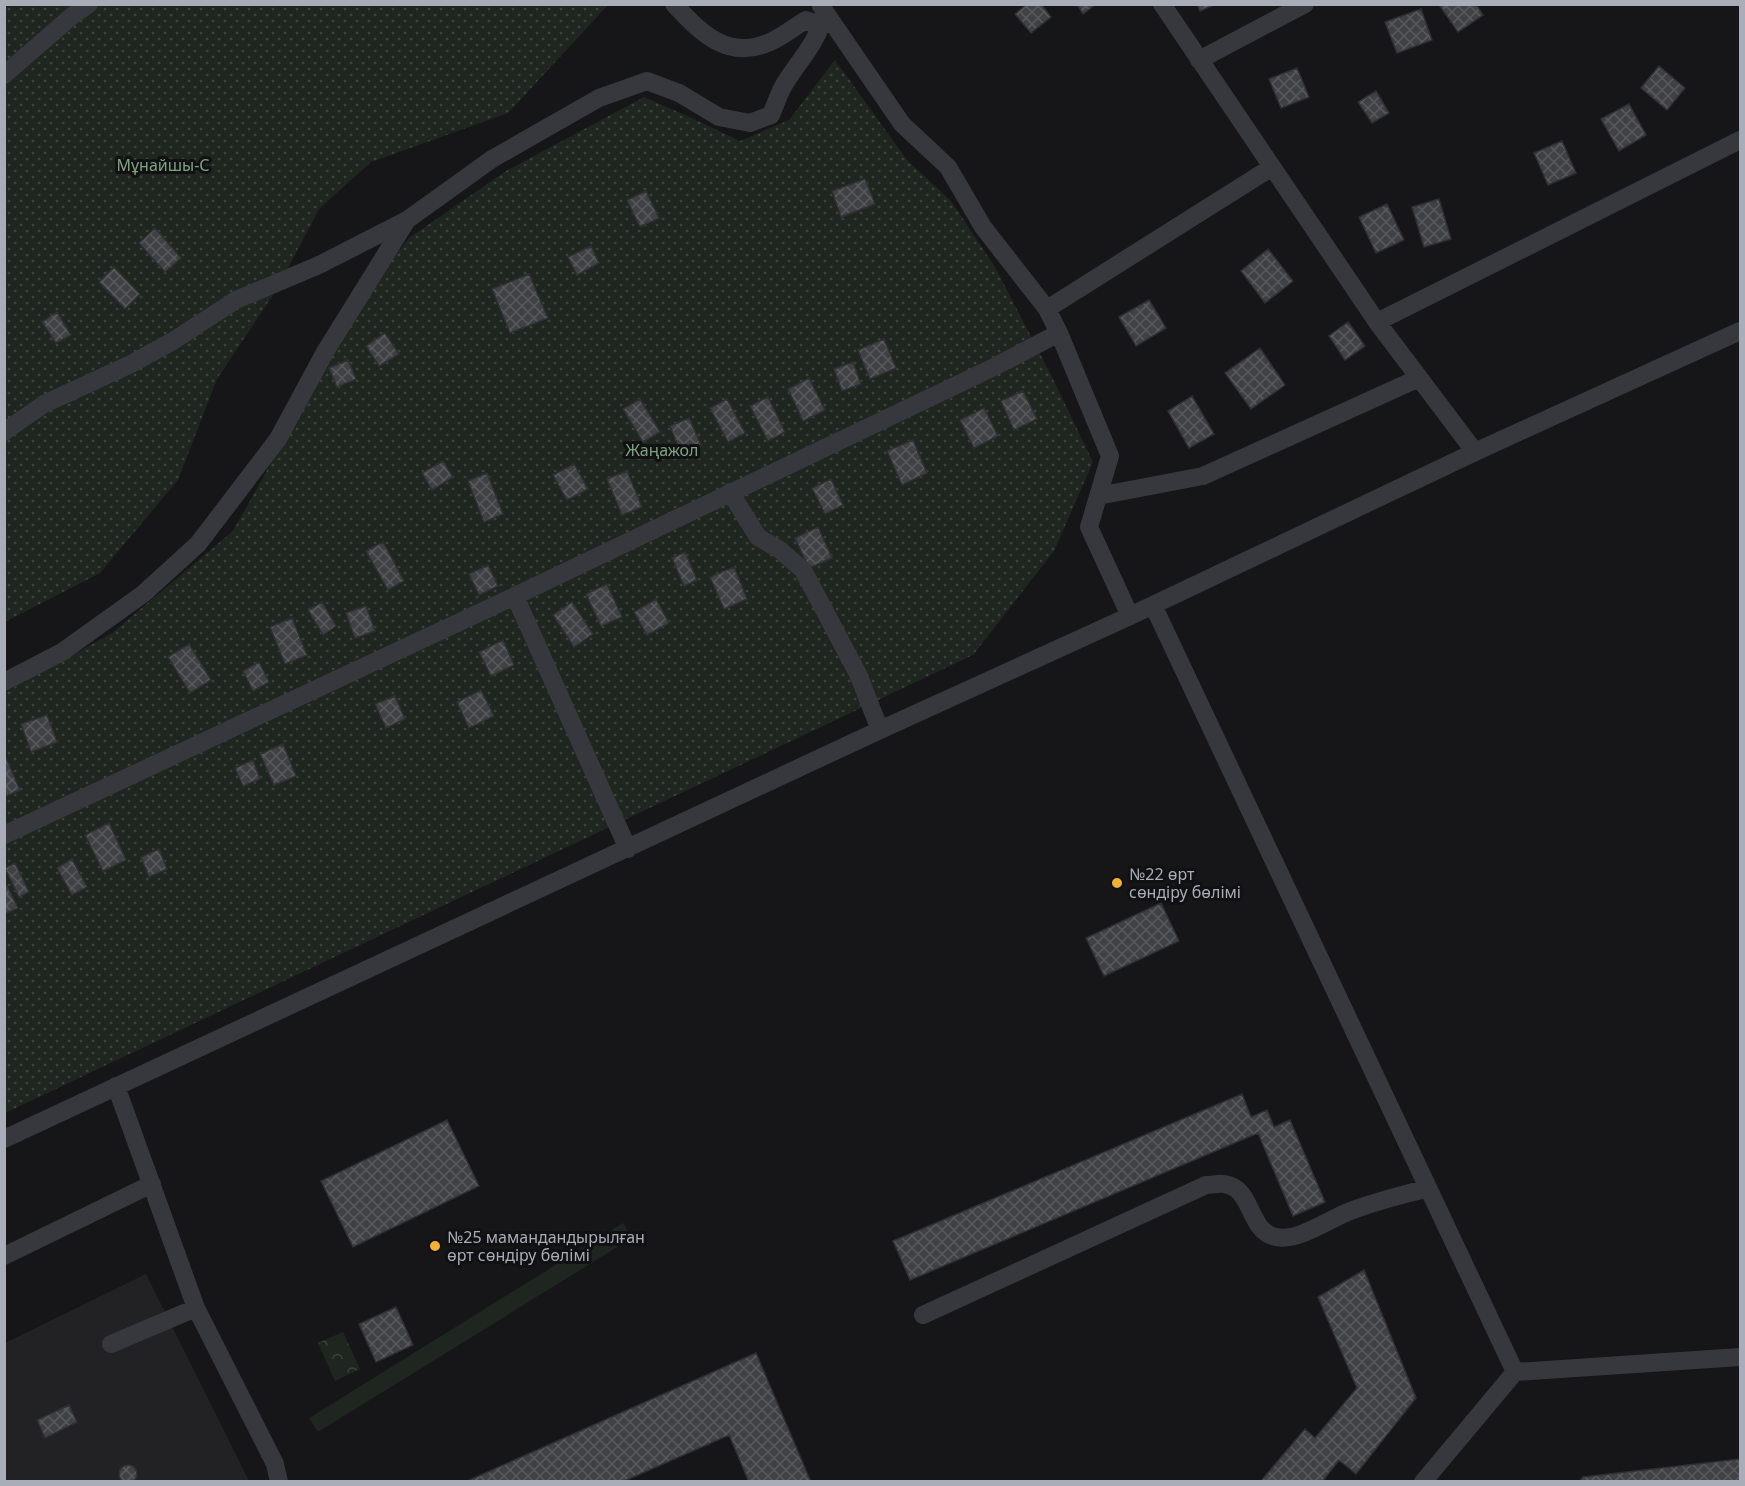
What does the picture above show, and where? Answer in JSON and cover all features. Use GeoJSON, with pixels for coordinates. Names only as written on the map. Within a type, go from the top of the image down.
{"type":"FeatureCollection","features":[{"type":"Feature","properties":{"kind":"street"},"geometry":{"type":"LineString","coordinates":[[4,75],[89,4]]}},
{"type":"Feature","properties":{"kind":"street"},"geometry":{"type":"LineString","coordinates":[[674,4],[694,25],[714,41],[744,50],[770,43],[806,20],[822,14]]}},
{"type":"Feature","properties":{"kind":"street"},"geometry":{"type":"LineString","coordinates":[[1161,4],[1377,322],[1475,453]]}},
{"type":"Feature","properties":{"kind":"street"},"geometry":{"type":"LineString","coordinates":[[1199,60],[1305,4]]}},
{"type":"Feature","properties":{"kind":"street"},"geometry":{"type":"LineString","coordinates":[[4,432],[44,404],[131,364],[173,341],[236,300],[319,265],[407,220],[492,159],[599,98],[647,81],[679,93],[719,117],[750,123],[771,115],[785,82],[810,48],[822,14]]}},
{"type":"Feature","properties":{"kind":"street"},"geometry":{"type":"LineString","coordinates":[[822,14],[902,124],[948,167],[983,227],[1047,309],[1110,456],[1089,527],[1130,616]]}},
{"type":"Feature","properties":{"kind":"street"},"geometry":{"type":"LineString","coordinates":[[1377,322],[1740,140]]}},
{"type":"Feature","properties":{"kind":"street"},"geometry":{"type":"LineString","coordinates":[[1047,309],[1272,167]]}},
{"type":"Feature","properties":{"kind":"street"},"geometry":{"type":"LineString","coordinates":[[4,682],[62,652],[143,594],[198,544],[279,439],[325,352],[407,220]]}},
{"type":"Feature","properties":{"kind":"street"},"geometry":{"type":"LineString","coordinates":[[4,1138],[880,730],[1153,606],[1475,453],[1740,331]]}},
{"type":"Feature","properties":{"kind":"street"},"geometry":{"type":"LineString","coordinates":[[4,835],[515,596],[994,367],[1059,333]]}},
{"type":"Feature","properties":{"kind":"street"},"geometry":{"type":"LineString","coordinates":[[1098,496],[1203,476],[1419,378]]}},
{"type":"Feature","properties":{"kind":"street"},"geometry":{"type":"LineString","coordinates":[[730,492],[758,537],[780,550],[803,570],[858,674],[880,730]]}},
{"type":"Feature","properties":{"kind":"street"},"geometry":{"type":"LineString","coordinates":[[515,596],[628,849]]}},
{"type":"Feature","properties":{"kind":"street"},"geometry":{"type":"LineString","coordinates":[[1153,606],[1515,1372]]}},
{"type":"Feature","properties":{"kind":"street"},"geometry":{"type":"LineString","coordinates":[[116,1086],[196,1308],[275,1464],[279,1482]]}},
{"type":"Feature","properties":{"kind":"street"},"geometry":{"type":"LineString","coordinates":[[923,1315],[1206,1185],[1223,1183],[1236,1187],[1245,1198],[1259,1227],[1274,1237],[1292,1238],[1353,1209],[1428,1188]]}},
{"type":"Feature","properties":{"kind":"street"},"geometry":{"type":"LineString","coordinates":[[4,1256],[152,1184]]}},
{"type":"Feature","properties":{"kind":"street"},"geometry":{"type":"LineString","coordinates":[[111,1344],[196,1308]]}},
{"type":"Feature","properties":{"kind":"street"},"geometry":{"type":"LineString","coordinates":[[1423,1482],[1515,1372],[1740,1357]]}},
{"type":"Feature","properties":{"kind":"shaded area"},"geometry":{"type":"Polygon","coordinates":[[[146,1274],[249,1481],[5,1482],[5,1343],[146,1274]]]}},
{"type":"Feature","properties":{"kind":"green space","name":"Мұнайшы-С"},"geometry":{"type":"Polygon","coordinates":[[[5,4],[608,5],[508,113],[371,162],[319,209],[277,289],[217,379],[178,480],[100,573],[5,622],[5,4]]]}},
{"type":"Feature","properties":{"kind":"green space","name":"Жаңажол"},"geometry":{"type":"Polygon","coordinates":[[[835,60],[907,160],[951,201],[995,267],[1093,462],[1054,551],[973,655],[5,1113],[4,693],[112,633],[233,531],[369,288],[409,238],[506,171],[644,97],[740,141],[789,120],[835,60]]]}},
{"type":"Feature","properties":{"kind":"green space"},"geometry":{"type":"Polygon","coordinates":[[[623,1223],[632,1238],[318,1432],[309,1418],[623,1223]]]}},
{"type":"Feature","properties":{"kind":"green space"},"geometry":{"type":"Polygon","coordinates":[[[343,1332],[360,1369],[335,1381],[318,1343],[343,1332]]]}},
{"type":"Feature","properties":{"kind":"building"},"geometry":{"type":"Polygon","coordinates":[[[1027,4],[1041,4],[1051,17],[1031,33],[1015,14],[1027,4]]]}},
{"type":"Feature","properties":{"kind":"building"},"geometry":{"type":"Polygon","coordinates":[[[1077,4],[1096,4],[1083,14],[1077,4]]]}},
{"type":"Feature","properties":{"kind":"building"},"geometry":{"type":"Polygon","coordinates":[[[1197,4],[1216,4],[1200,11],[1197,4]]]}},
{"type":"Feature","properties":{"kind":"building"},"geometry":{"type":"Polygon","coordinates":[[[1442,4],[1476,4],[1483,15],[1458,32],[1440,6],[1442,4]]]}},
{"type":"Feature","properties":{"kind":"building"},"geometry":{"type":"Polygon","coordinates":[[[1421,9],[1432,40],[1397,53],[1385,22],[1421,9]]]}},
{"type":"Feature","properties":{"kind":"building"},"geometry":{"type":"Polygon","coordinates":[[[1659,66],[1685,88],[1667,110],[1641,88],[1659,66]]]}},
{"type":"Feature","properties":{"kind":"building"},"geometry":{"type":"Polygon","coordinates":[[[1297,68],[1309,97],[1281,108],[1269,79],[1297,68]]]}},
{"type":"Feature","properties":{"kind":"building"},"geometry":{"type":"Polygon","coordinates":[[[1376,91],[1389,113],[1372,123],[1358,102],[1376,91]]]}},
{"type":"Feature","properties":{"kind":"building"},"geometry":{"type":"Polygon","coordinates":[[[1629,104],[1646,135],[1619,151],[1601,119],[1629,104]]]}},
{"type":"Feature","properties":{"kind":"building"},"geometry":{"type":"Polygon","coordinates":[[[1562,141],[1576,173],[1548,185],[1534,153],[1562,141]]]}},
{"type":"Feature","properties":{"kind":"building"},"geometry":{"type":"Polygon","coordinates":[[[865,179],[875,204],[841,217],[832,191],[865,179]]]}},
{"type":"Feature","properties":{"kind":"building"},"geometry":{"type":"Polygon","coordinates":[[[646,191],[659,218],[640,227],[627,200],[646,191]]]}},
{"type":"Feature","properties":{"kind":"building"},"geometry":{"type":"Polygon","coordinates":[[[1439,199],[1451,239],[1424,247],[1412,207],[1439,199]]]}},
{"type":"Feature","properties":{"kind":"building"},"geometry":{"type":"Polygon","coordinates":[[[1387,204],[1404,240],[1376,253],[1359,217],[1387,204]]]}},
{"type":"Feature","properties":{"kind":"building"},"geometry":{"type":"Polygon","coordinates":[[[155,228],[181,258],[165,272],[139,243],[155,228]]]}},
{"type":"Feature","properties":{"kind":"building"},"geometry":{"type":"Polygon","coordinates":[[[591,246],[599,263],[577,275],[568,257],[591,246]]]}},
{"type":"Feature","properties":{"kind":"building"},"geometry":{"type":"Polygon","coordinates":[[[1268,249],[1293,281],[1265,303],[1241,271],[1268,249]]]}},
{"type":"Feature","properties":{"kind":"building"},"geometry":{"type":"Polygon","coordinates":[[[114,267],[140,294],[125,309],[99,282],[114,267]]]}},
{"type":"Feature","properties":{"kind":"building"},"geometry":{"type":"Polygon","coordinates":[[[529,274],[548,318],[510,333],[492,289],[529,274]]]}},
{"type":"Feature","properties":{"kind":"building"},"geometry":{"type":"Polygon","coordinates":[[[1149,300],[1166,328],[1136,346],[1119,317],[1149,300]]]}},
{"type":"Feature","properties":{"kind":"building"},"geometry":{"type":"Polygon","coordinates":[[[57,312],[71,335],[56,343],[42,322],[57,312]]]}},
{"type":"Feature","properties":{"kind":"building"},"geometry":{"type":"Polygon","coordinates":[[[1348,322],[1365,346],[1345,360],[1329,336],[1348,322]]]}},
{"type":"Feature","properties":{"kind":"building"},"geometry":{"type":"Polygon","coordinates":[[[385,333],[399,354],[379,366],[366,346],[385,333]]]}},
{"type":"Feature","properties":{"kind":"building"},"geometry":{"type":"Polygon","coordinates":[[[884,339],[896,368],[870,379],[858,350],[884,339]]]}},
{"type":"Feature","properties":{"kind":"building"},"geometry":{"type":"Polygon","coordinates":[[[1260,348],[1285,385],[1251,409],[1225,373],[1260,348]]]}},
{"type":"Feature","properties":{"kind":"building"},"geometry":{"type":"Polygon","coordinates":[[[348,360],[356,379],[337,387],[329,368],[348,360]]]}},
{"type":"Feature","properties":{"kind":"building"},"geometry":{"type":"Polygon","coordinates":[[[853,362],[861,384],[842,391],[834,369],[853,362]]]}},
{"type":"Feature","properties":{"kind":"building"},"geometry":{"type":"Polygon","coordinates":[[[809,378],[825,410],[803,421],[788,389],[809,378]]]}},
{"type":"Feature","properties":{"kind":"building"},"geometry":{"type":"Polygon","coordinates":[[[1023,391],[1037,419],[1014,430],[1001,401],[1023,391]]]}},
{"type":"Feature","properties":{"kind":"building"},"geometry":{"type":"Polygon","coordinates":[[[1192,396],[1214,434],[1189,448],[1168,411],[1192,396]]]}},
{"type":"Feature","properties":{"kind":"building"},"geometry":{"type":"Polygon","coordinates":[[[768,397],[785,432],[768,441],[750,406],[768,397]]]}},
{"type":"Feature","properties":{"kind":"building"},"geometry":{"type":"Polygon","coordinates":[[[640,399],[660,432],[643,442],[623,409],[640,399]]]}},
{"type":"Feature","properties":{"kind":"building"},"geometry":{"type":"Polygon","coordinates":[[[727,399],[745,433],[728,442],[710,408],[727,399]]]}},
{"type":"Feature","properties":{"kind":"building"},"geometry":{"type":"Polygon","coordinates":[[[984,408],[998,436],[974,448],[960,420],[984,408]]]}},
{"type":"Feature","properties":{"kind":"building"},"geometry":{"type":"Polygon","coordinates":[[[689,418],[701,445],[681,453],[670,426],[689,418]]]}},
{"type":"Feature","properties":{"kind":"building"},"geometry":{"type":"Polygon","coordinates":[[[913,440],[927,473],[902,485],[887,451],[913,440]]]}},
{"type":"Feature","properties":{"kind":"building"},"geometry":{"type":"Polygon","coordinates":[[[443,461],[453,477],[432,490],[422,473],[443,461]]]}},
{"type":"Feature","properties":{"kind":"building"},"geometry":{"type":"Polygon","coordinates":[[[574,464],[588,489],[567,500],[553,475],[574,464]]]}},
{"type":"Feature","properties":{"kind":"building"},"geometry":{"type":"Polygon","coordinates":[[[627,471],[642,507],[622,515],[607,479],[627,471]]]}},
{"type":"Feature","properties":{"kind":"building"},"geometry":{"type":"Polygon","coordinates":[[[487,473],[503,514],[484,522],[468,481],[487,473]]]}},
{"type":"Feature","properties":{"kind":"building"},"geometry":{"type":"Polygon","coordinates":[[[831,479],[843,505],[825,514],[812,488],[831,479]]]}},
{"type":"Feature","properties":{"kind":"building"},"geometry":{"type":"Polygon","coordinates":[[[818,527],[832,558],[809,568],[795,538],[818,527]]]}},
{"type":"Feature","properties":{"kind":"building"},"geometry":{"type":"Polygon","coordinates":[[[383,542],[404,581],[388,590],[366,551],[383,542]]]}},
{"type":"Feature","properties":{"kind":"building"},"geometry":{"type":"Polygon","coordinates":[[[685,552],[697,580],[684,586],[672,558],[685,552]]]}},
{"type":"Feature","properties":{"kind":"building"},"geometry":{"type":"Polygon","coordinates":[[[488,565],[498,586],[479,595],[469,574],[488,565]]]}},
{"type":"Feature","properties":{"kind":"building"},"geometry":{"type":"Polygon","coordinates":[[[734,567],[747,599],[724,609],[710,577],[734,567]]]}},
{"type":"Feature","properties":{"kind":"building"},"geometry":{"type":"Polygon","coordinates":[[[607,584],[622,617],[601,626],[586,594],[607,584]]]}},
{"type":"Feature","properties":{"kind":"building"},"geometry":{"type":"Polygon","coordinates":[[[656,599],[669,623],[647,635],[634,612],[656,599]]]}},
{"type":"Feature","properties":{"kind":"building"},"geometry":{"type":"Polygon","coordinates":[[[322,602],[336,626],[323,635],[308,610],[322,602]]]}},
{"type":"Feature","properties":{"kind":"building"},"geometry":{"type":"Polygon","coordinates":[[[572,602],[593,634],[574,647],[553,615],[572,602]]]}},
{"type":"Feature","properties":{"kind":"building"},"geometry":{"type":"Polygon","coordinates":[[[366,606],[375,631],[355,638],[346,613],[366,606]]]}},
{"type":"Feature","properties":{"kind":"building"},"geometry":{"type":"Polygon","coordinates":[[[292,618],[307,655],[285,664],[270,627],[292,618]]]}},
{"type":"Feature","properties":{"kind":"building"},"geometry":{"type":"Polygon","coordinates":[[[503,640],[514,665],[491,676],[479,652],[503,640]]]}},
{"type":"Feature","properties":{"kind":"building"},"geometry":{"type":"Polygon","coordinates":[[[189,644],[211,680],[190,693],[168,657],[189,644]]]}},
{"type":"Feature","properties":{"kind":"building"},"geometry":{"type":"Polygon","coordinates":[[[259,662],[269,682],[253,691],[243,671],[259,662]]]}},
{"type":"Feature","properties":{"kind":"building"},"geometry":{"type":"Polygon","coordinates":[[[481,690],[494,716],[469,728],[457,702],[481,690]]]}},
{"type":"Feature","properties":{"kind":"building"},"geometry":{"type":"Polygon","coordinates":[[[395,696],[405,719],[386,728],[375,704],[395,696]]]}},
{"type":"Feature","properties":{"kind":"building"},"geometry":{"type":"Polygon","coordinates":[[[47,715],[57,742],[31,752],[21,724],[47,715]]]}},
{"type":"Feature","properties":{"kind":"building"},"geometry":{"type":"Polygon","coordinates":[[[283,744],[296,776],[274,785],[260,754],[283,744]]]}},
{"type":"Feature","properties":{"kind":"building"},"geometry":{"type":"Polygon","coordinates":[[[4,757],[20,790],[4,797],[4,757]]]}},
{"type":"Feature","properties":{"kind":"building"},"geometry":{"type":"Polygon","coordinates":[[[253,760],[260,779],[243,786],[235,768],[253,760]]]}},
{"type":"Feature","properties":{"kind":"building"},"geometry":{"type":"Polygon","coordinates":[[[109,823],[126,860],[103,871],[85,835],[109,823]]]}},
{"type":"Feature","properties":{"kind":"building"},"geometry":{"type":"Polygon","coordinates":[[[159,849],[167,869],[149,877],[141,857],[159,849]]]}},
{"type":"Feature","properties":{"kind":"building"},"geometry":{"type":"Polygon","coordinates":[[[72,859],[87,887],[72,895],[57,868],[72,859]]]}},
{"type":"Feature","properties":{"kind":"building"},"geometry":{"type":"Polygon","coordinates":[[[15,863],[29,892],[19,897],[5,868],[15,863]]]}},
{"type":"Feature","properties":{"kind":"building"},"geometry":{"type":"Polygon","coordinates":[[[4,880],[18,908],[4,914],[4,880]]]}},
{"type":"Feature","properties":{"kind":"building"},"geometry":{"type":"Polygon","coordinates":[[[1161,903],[1179,941],[1104,976],[1086,938],[1161,903]]]}},
{"type":"Feature","properties":{"kind":"building"},"geometry":{"type":"Polygon","coordinates":[[[1242,1094],[1251,1117],[1267,1110],[1274,1127],[1290,1120],[1325,1202],[1293,1216],[1258,1133],[910,1280],[893,1241],[1242,1094]]]}},
{"type":"Feature","properties":{"kind":"building"},"geometry":{"type":"Polygon","coordinates":[[[447,1120],[479,1186],[353,1247],[321,1181],[447,1120]]]}},
{"type":"Feature","properties":{"kind":"building"},"geometry":{"type":"Polygon","coordinates":[[[1364,1270],[1416,1398],[1356,1474],[1339,1460],[1322,1482],[1260,1482],[1305,1429],[1315,1438],[1357,1388],[1318,1297],[1364,1270]]]}},
{"type":"Feature","properties":{"kind":"building"},"geometry":{"type":"Polygon","coordinates":[[[396,1307],[413,1345],[376,1362],[359,1324],[396,1307]]]}},
{"type":"Feature","properties":{"kind":"building"},"geometry":{"type":"Polygon","coordinates":[[[756,1353],[811,1482],[749,1482],[729,1435],[622,1482],[465,1482],[756,1353]]]}},
{"type":"Feature","properties":{"kind":"building"},"geometry":{"type":"Polygon","coordinates":[[[69,1405],[77,1422],[45,1438],[37,1420],[69,1405]]]}},
{"type":"Feature","properties":{"kind":"building"},"geometry":{"type":"Polygon","coordinates":[[[1740,1459],[1740,1482],[1579,1482],[1583,1477],[1740,1459]]]}},
{"type":"Feature","properties":{"kind":"building"},"geometry":{"type":"Polygon","coordinates":[[[128,1465],[134,1468],[137,1474],[134,1480],[128,1483],[122,1480],[119,1474],[122,1468],[128,1465]]]}},
{"type":"Feature","properties":{"kind":"place","name":"№22 өрт сөндіру бөлімі"},"geometry":{"type":"Point","coordinates":[1117,883]}},
{"type":"Feature","properties":{"kind":"place","name":"№25 мамандандырылған өрт сөндіру бөлімі"},"geometry":{"type":"Point","coordinates":[435,1246]}}]}
